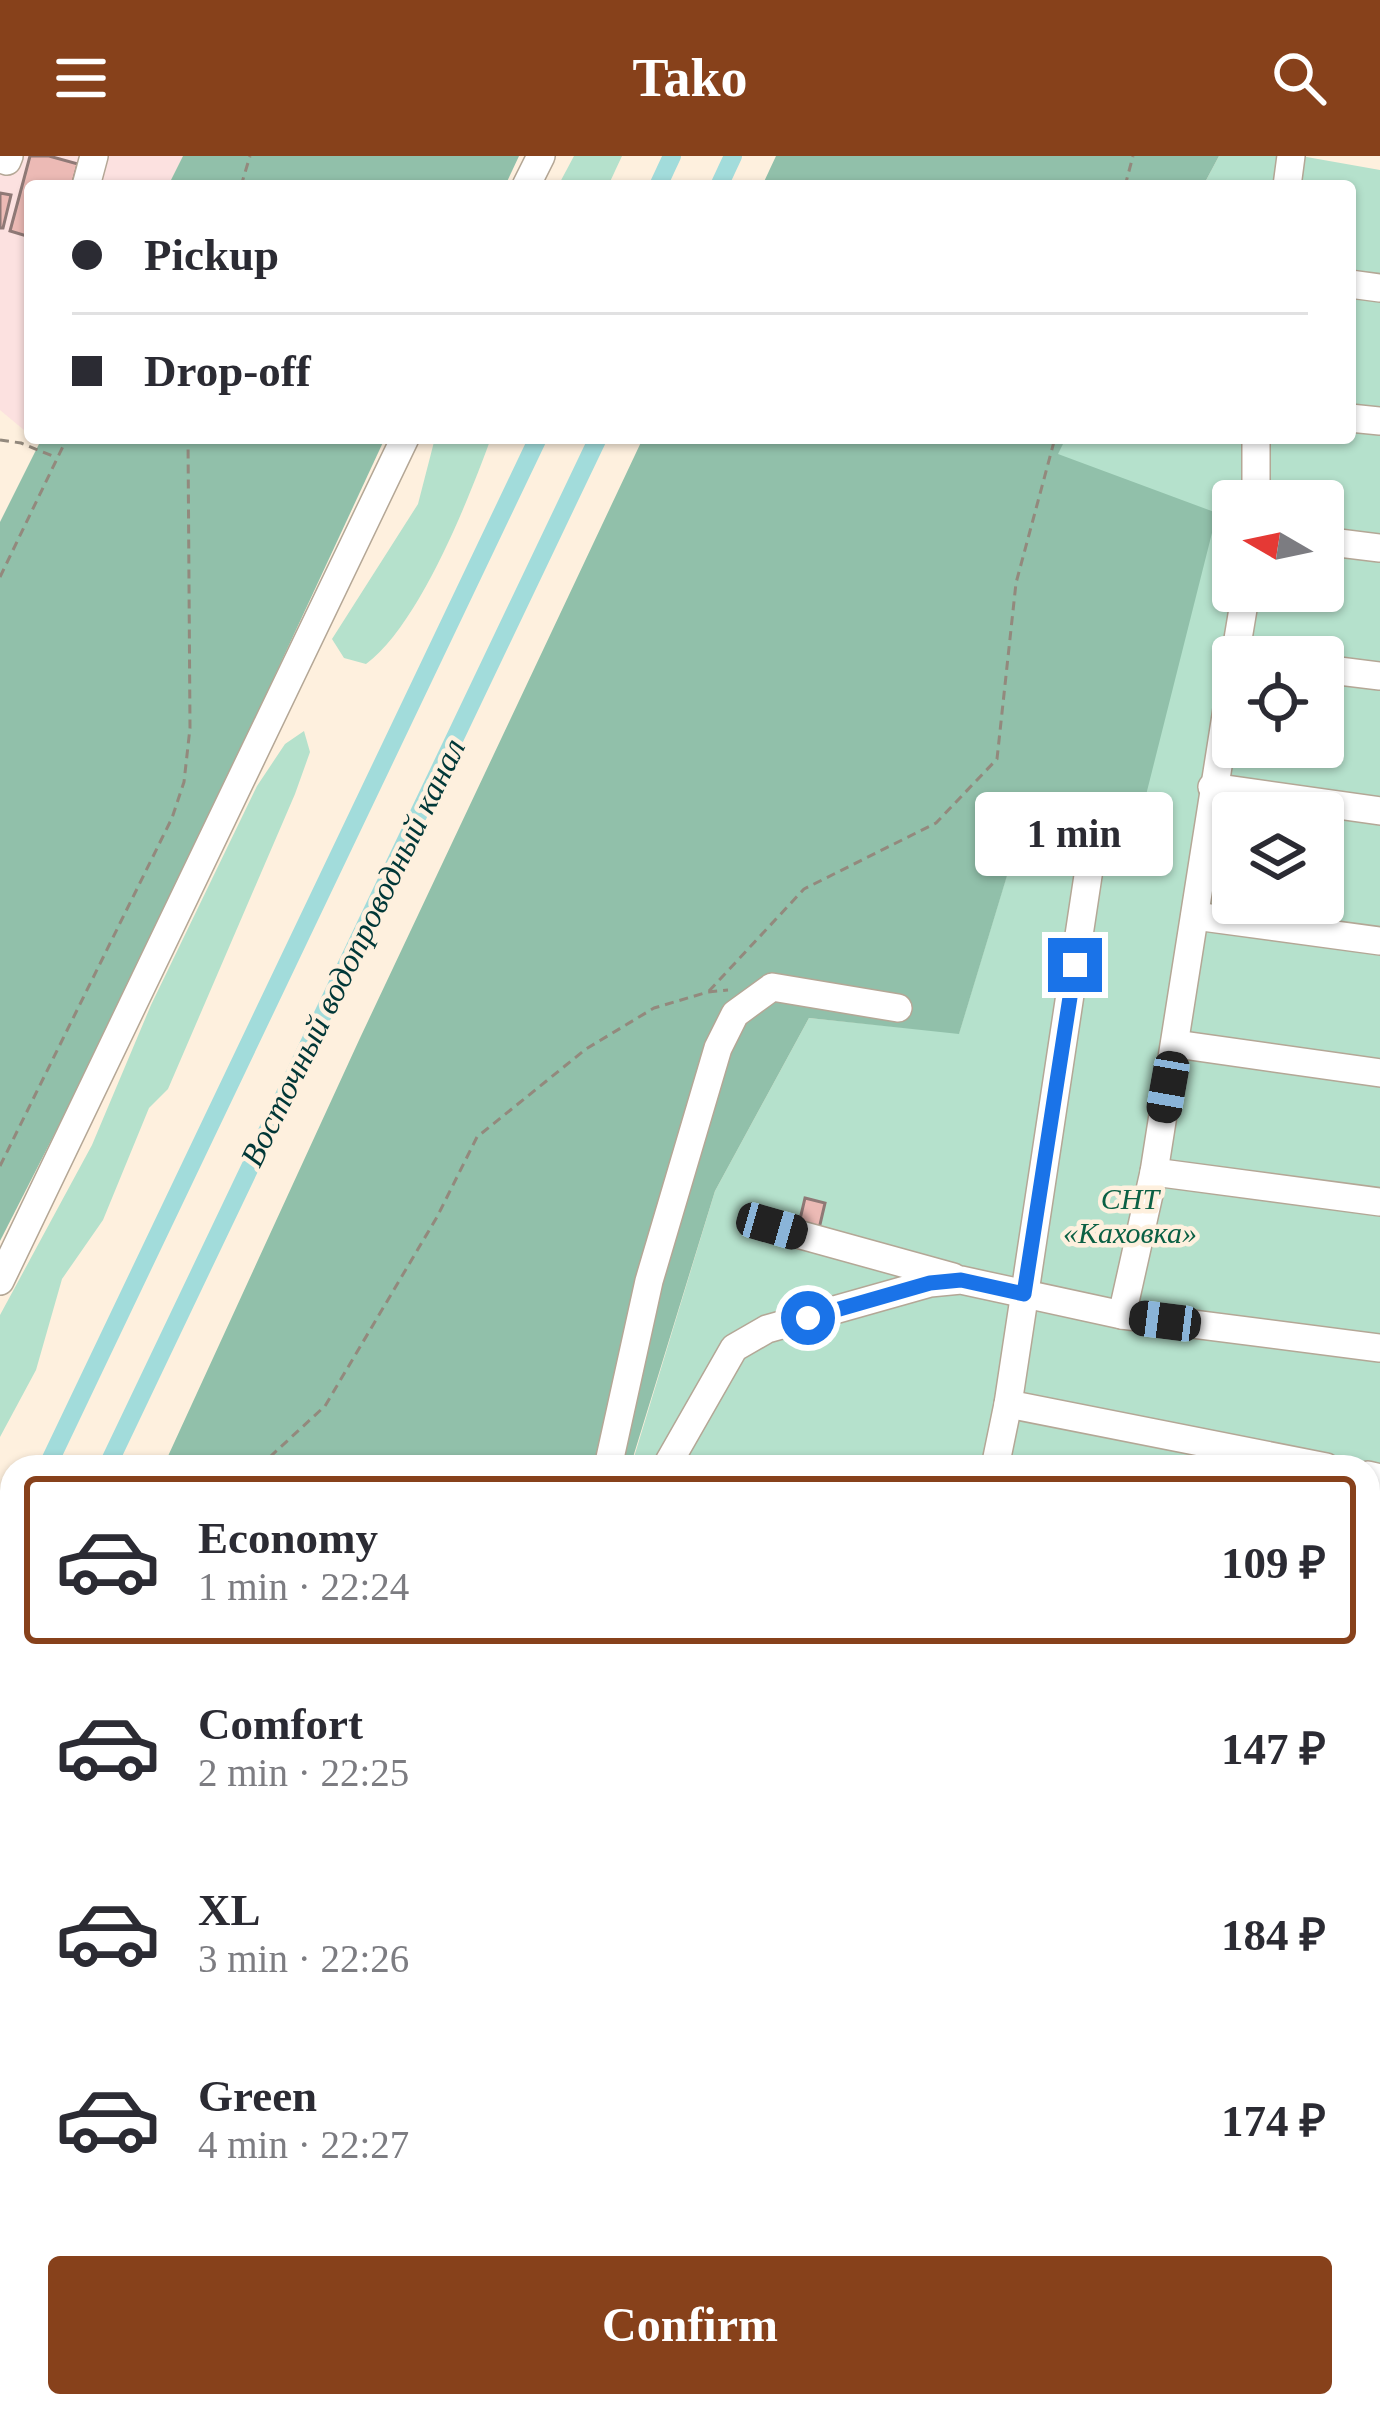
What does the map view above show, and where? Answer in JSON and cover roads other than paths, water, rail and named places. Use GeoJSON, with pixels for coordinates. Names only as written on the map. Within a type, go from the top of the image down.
{"type":"FeatureCollection","features":[{"type":"Feature","properties":{"kind":"street"},"geometry":{"type":"LineString","coordinates":[[0,159],[7,161],[9,156]]}},
{"type":"Feature","properties":{"kind":"street"},"geometry":{"type":"LineString","coordinates":[[0,1282],[402,444]]}},
{"type":"Feature","properties":{"kind":"street"},"geometry":{"type":"LineString","coordinates":[[1256,444],[1256,480]]}},
{"type":"Feature","properties":{"kind":"street"},"geometry":{"type":"LineString","coordinates":[[1344,544],[1380,548]]}},
{"type":"Feature","properties":{"kind":"street"},"geometry":{"type":"LineString","coordinates":[[1344,672],[1380,676]]}},
{"type":"Feature","properties":{"kind":"street"},"geometry":{"type":"LineString","coordinates":[[1122,1316],[1176,1044],[1215,768]]}},
{"type":"Feature","properties":{"kind":"street"},"geometry":{"type":"LineString","coordinates":[[1212,787],[1380,811]]}},
{"type":"Feature","properties":{"kind":"street"},"geometry":{"type":"LineString","coordinates":[[997,1455],[1096,824]]}},
{"type":"Feature","properties":{"kind":"street"},"geometry":{"type":"LineString","coordinates":[[1195,916],[1380,941]]}},
{"type":"Feature","properties":{"kind":"street"},"geometry":{"type":"LineString","coordinates":[[611,1455],[649,1281],[718,1048],[735,1014],[772,987],[898,1008]]}},
{"type":"Feature","properties":{"kind":"street"},"geometry":{"type":"LineString","coordinates":[[1176,1044],[1380,1073]]}},
{"type":"Feature","properties":{"kind":"street"},"geometry":{"type":"LineString","coordinates":[[1154,1172],[1380,1202]]}},
{"type":"Feature","properties":{"kind":"street"},"geometry":{"type":"LineString","coordinates":[[772,1226],[961,1280],[1122,1316],[1380,1348]]}},
{"type":"Feature","properties":{"kind":"street"},"geometry":{"type":"LineString","coordinates":[[673,1455],[734,1348],[766,1329],[930,1283],[961,1280]]}},
{"type":"Feature","properties":{"kind":"street"},"geometry":{"type":"LineString","coordinates":[[1008,1404],[1266,1455]]}},
{"type":"Feature","properties":{"kind":"waterway","name":"Восточный водопроводный канал"},"geometry":{"type":"LineString","coordinates":[[661,180],[672,156]]}},
{"type":"Feature","properties":{"kind":"waterway","name":"Восточный водопроводный канал"},"geometry":{"type":"LineString","coordinates":[[722,180],[733,156]]}},
{"type":"Feature","properties":{"kind":"waterway","name":"Восточный водопроводный канал"},"geometry":{"type":"LineString","coordinates":[[53,1455],[535,444]]}},
{"type":"Feature","properties":{"kind":"waterway","name":"Восточный водопроводный канал"},"geometry":{"type":"LineString","coordinates":[[113,1455],[595,444]]}},
{"type":"Feature","properties":{"kind":"park label","name":"СНТ «Каховка»"},"geometry":{"type":"Point","coordinates":[1130,1216]}}]}
